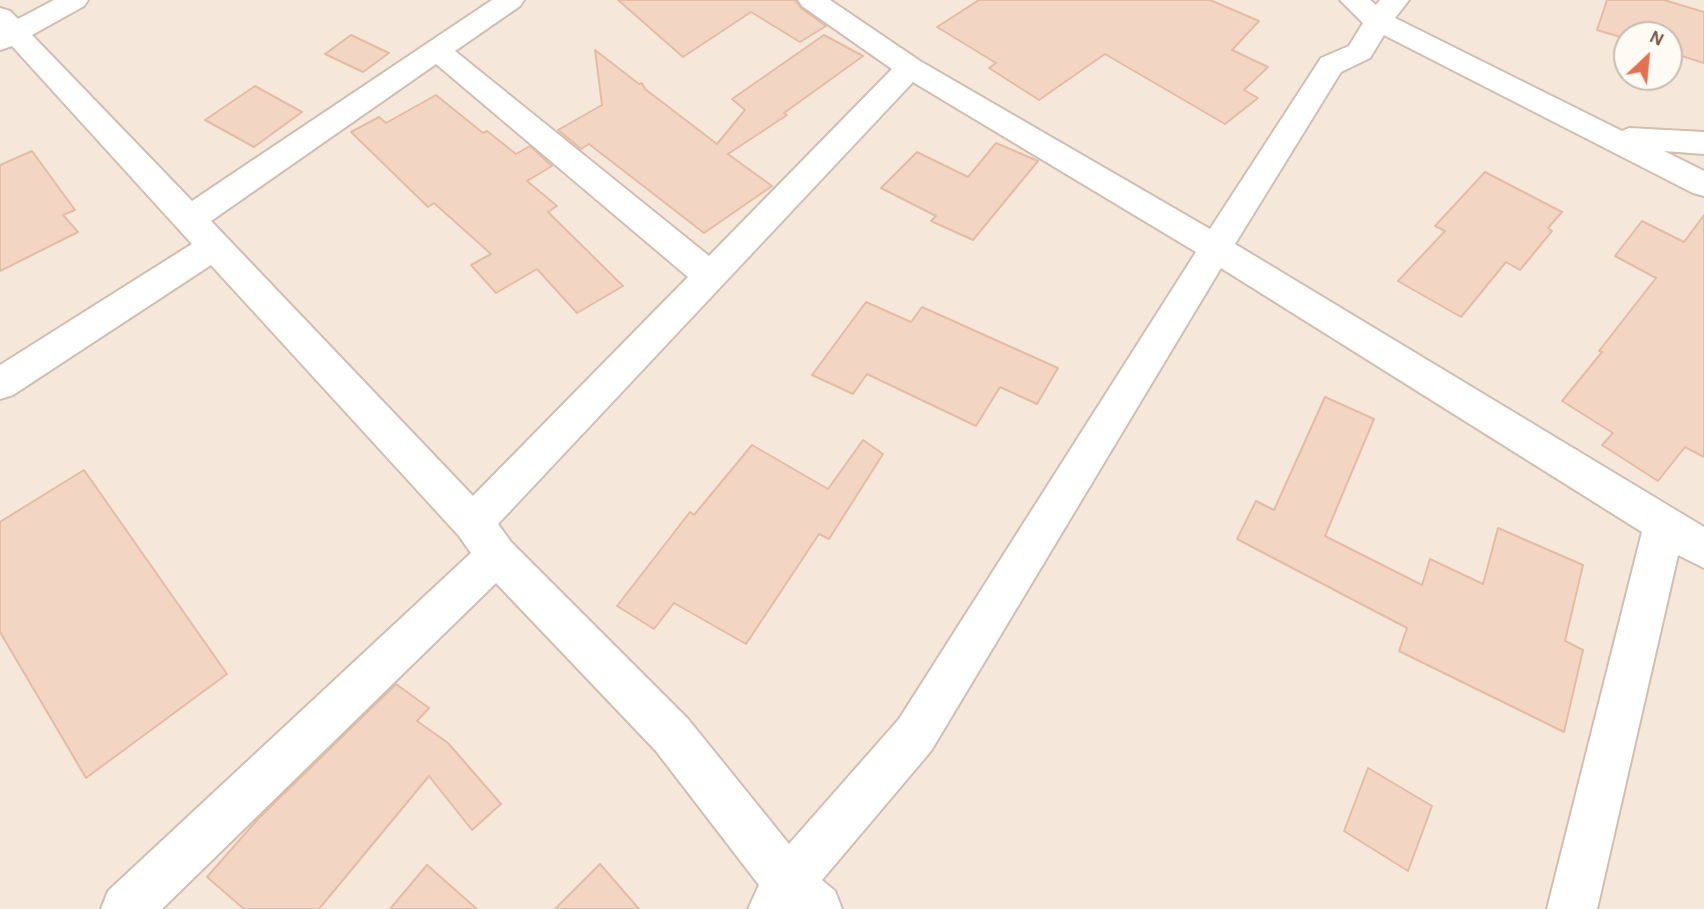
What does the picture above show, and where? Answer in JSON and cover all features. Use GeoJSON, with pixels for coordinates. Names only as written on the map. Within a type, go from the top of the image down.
{"type":"FeatureCollection","features":[{"type":"Feature","properties":{"kind":"street"},"geometry":{"type":"LineString","coordinates":[[74,0],[5,30],[190,219],[485,539],[672,735],[793,900],[915,735],[1214,247],[1331,65],[1360,52],[1376,7],[1612,138],[1704,185]]}},
{"type":"Feature","properties":{"kind":"street"},"geometry":{"type":"LineString","coordinates":[[190,219],[510,0]]}},
{"type":"Feature","properties":{"kind":"street"},"geometry":{"type":"LineString","coordinates":[[812,0],[910,68],[1214,247],[1704,549]]}},
{"type":"Feature","properties":{"kind":"street"},"geometry":{"type":"LineString","coordinates":[[438,51],[709,275]]}},
{"type":"Feature","properties":{"kind":"street"},"geometry":{"type":"LineString","coordinates":[[125,909],[485,539],[709,275],[910,68]]}},
{"type":"Feature","properties":{"kind":"street"},"geometry":{"type":"LineString","coordinates":[[1612,138],[1704,144]]}},
{"type":"Feature","properties":{"kind":"street"},"geometry":{"type":"LineString","coordinates":[[0,384],[215,246]]}},
{"type":"Feature","properties":{"kind":"street"},"geometry":{"type":"LineString","coordinates":[[1572,909],[1664,526]]}},
{"type":"Feature","properties":{"kind":"shaded area"},"geometry":{"type":"Polygon","coordinates":[[[0,0],[1704,0],[1704,909],[0,909],[0,0]]]}},
{"type":"Feature","properties":{"kind":"building"},"geometry":{"type":"Polygon","coordinates":[[[618,0],[795,0],[801,8],[826,26],[800,42],[751,12],[683,57],[618,0]]]}},
{"type":"Feature","properties":{"kind":"building"},"geometry":{"type":"Polygon","coordinates":[[[979,0],[1210,0],[1259,21],[1232,50],[1268,67],[1244,90],[1258,98],[1225,124],[1105,54],[1039,100],[989,68],[996,63],[937,27],[979,0]]]}},
{"type":"Feature","properties":{"kind":"building"},"geometry":{"type":"Polygon","coordinates":[[[1607,0],[1664,0],[1704,12],[1704,63],[1683,56],[1683,21],[1613,21],[1613,35],[1597,30],[1607,0]]]}},
{"type":"Feature","properties":{"kind":"building"},"geometry":{"type":"Polygon","coordinates":[[[351,35],[389,53],[363,72],[325,54],[351,35]]]}},
{"type":"Feature","properties":{"kind":"building"},"geometry":{"type":"Polygon","coordinates":[[[824,35],[863,56],[784,113],[787,115],[728,154],[772,186],[704,233],[589,144],[581,149],[558,130],[602,105],[595,50],[639,84],[642,83],[645,89],[717,144],[745,110],[732,99],[824,35]]]}},
{"type":"Feature","properties":{"kind":"building"},"geometry":{"type":"Polygon","coordinates":[[[255,86],[302,112],[254,147],[205,120],[255,86]]]}},
{"type":"Feature","properties":{"kind":"building"},"geometry":{"type":"Polygon","coordinates":[[[436,95],[483,133],[487,131],[516,154],[530,146],[552,166],[527,181],[557,206],[548,212],[623,286],[577,313],[537,269],[496,293],[471,265],[491,254],[434,203],[428,207],[351,132],[379,117],[386,123],[436,95]]]}},
{"type":"Feature","properties":{"kind":"building"},"geometry":{"type":"Polygon","coordinates":[[[996,143],[1038,161],[973,240],[931,221],[936,216],[881,188],[917,152],[968,177],[996,143]]]}},
{"type":"Feature","properties":{"kind":"building"},"geometry":{"type":"Polygon","coordinates":[[[32,151],[75,210],[63,215],[78,232],[0,271],[0,165],[32,151]]]}},
{"type":"Feature","properties":{"kind":"building"},"geometry":{"type":"Polygon","coordinates":[[[1485,172],[1562,212],[1548,228],[1552,231],[1520,270],[1506,262],[1461,317],[1398,281],[1445,231],[1435,226],[1485,172]]]}},
{"type":"Feature","properties":{"kind":"building"},"geometry":{"type":"Polygon","coordinates":[[[1704,215],[1704,457],[1685,447],[1658,481],[1602,445],[1613,433],[1562,401],[1656,278],[1615,256],[1642,221],[1684,242],[1704,215]]]}},
{"type":"Feature","properties":{"kind":"building"},"geometry":{"type":"Polygon","coordinates":[[[866,302],[911,322],[922,307],[1058,368],[1037,404],[1000,387],[976,426],[867,374],[853,394],[812,375],[866,302]]]}},
{"type":"Feature","properties":{"kind":"building"},"geometry":{"type":"Polygon","coordinates":[[[1325,397],[1374,419],[1325,536],[1422,585],[1430,559],[1483,584],[1498,528],[1583,565],[1565,641],[1583,650],[1564,732],[1399,651],[1407,628],[1237,539],[1256,501],[1274,510],[1325,397]]]}},
{"type":"Feature","properties":{"kind":"building"},"geometry":{"type":"Polygon","coordinates":[[[863,440],[883,454],[829,539],[819,534],[746,644],[674,603],[654,629],[617,606],[690,512],[694,515],[752,445],[828,489],[863,440]]]}},
{"type":"Feature","properties":{"kind":"building"},"geometry":{"type":"Polygon","coordinates":[[[84,470],[227,674],[86,778],[0,632],[0,522],[84,470]]]}},
{"type":"Feature","properties":{"kind":"building"},"geometry":{"type":"Polygon","coordinates":[[[396,684],[429,708],[417,721],[448,743],[501,804],[472,830],[429,776],[319,909],[244,909],[207,877],[258,819],[396,684]]]}},
{"type":"Feature","properties":{"kind":"building"},"geometry":{"type":"Polygon","coordinates":[[[1368,768],[1432,806],[1408,871],[1344,831],[1368,768]]]}},
{"type":"Feature","properties":{"kind":"building"},"geometry":{"type":"Polygon","coordinates":[[[600,864],[639,909],[555,909],[600,864]]]}},
{"type":"Feature","properties":{"kind":"building"},"geometry":{"type":"Polygon","coordinates":[[[427,865],[477,909],[390,909],[427,865]]]}}]}
